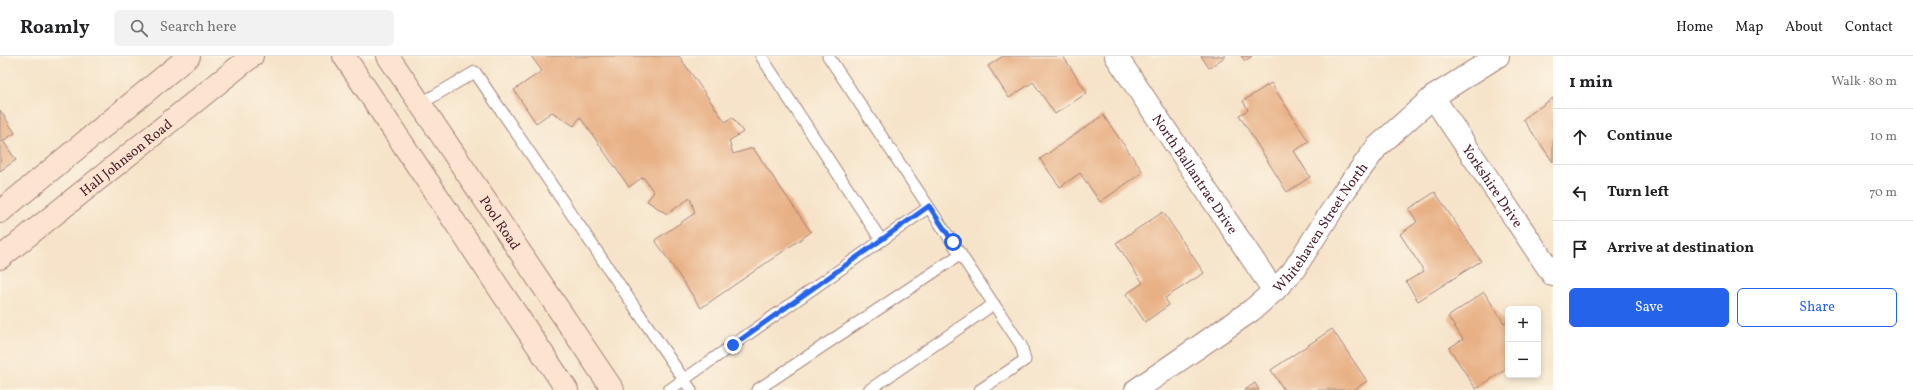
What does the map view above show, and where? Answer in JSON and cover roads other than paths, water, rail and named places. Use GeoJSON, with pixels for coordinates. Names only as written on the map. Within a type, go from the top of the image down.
{"type":"FeatureCollection","features":[{"type":"Feature","properties":{"kind":"main road","name":"Hall Johnson Road"},"geometry":{"type":"LineString","coordinates":[[0,258],[252,56]]}},
{"type":"Feature","properties":{"kind":"main road"},"geometry":{"type":"LineString","coordinates":[[344,56],[422,170],[567,390]]}},
{"type":"Feature","properties":{"kind":"main road","name":"Pool Road"},"geometry":{"type":"LineString","coordinates":[[388,56],[613,390]]}},
{"type":"Feature","properties":{"kind":"main road"},"geometry":{"type":"LineString","coordinates":[[0,212],[180,59]]}},
{"type":"Feature","properties":{"kind":"street","name":"North Ballantrae Drive"},"geometry":{"type":"LineString","coordinates":[[1116,56],[1274,291]]}},
{"type":"Feature","properties":{"kind":"street","name":"Whitehaven Street North"},"geometry":{"type":"LineString","coordinates":[[1136,390],[1252,310],[1274,291],[1293,271],[1345,190],[1377,147],[1433,97],[1498,56]]}},
{"type":"Feature","properties":{"kind":"street","name":"Yorkshire Drive"},"geometry":{"type":"LineString","coordinates":[[1433,97],[1553,275]]}},
{"type":"Feature","properties":{"kind":"lane"},"geometry":{"type":"LineString","coordinates":[[761,56],[881,240]]}},
{"type":"Feature","properties":{"kind":"lane"},"geometry":{"type":"LineString","coordinates":[[828,56],[1021,345],[1025,360],[980,390]]}},
{"type":"Feature","properties":{"kind":"lane"},"geometry":{"type":"LineString","coordinates":[[420,104],[475,72],[691,390]]}},
{"type":"Feature","properties":{"kind":"lane"},"geometry":{"type":"LineString","coordinates":[[669,390],[929,206]]}},
{"type":"Feature","properties":{"kind":"lane"},"geometry":{"type":"LineString","coordinates":[[757,390],[961,254]]}},
{"type":"Feature","properties":{"kind":"lane"},"geometry":{"type":"LineString","coordinates":[[869,390],[994,304]]}}]}
